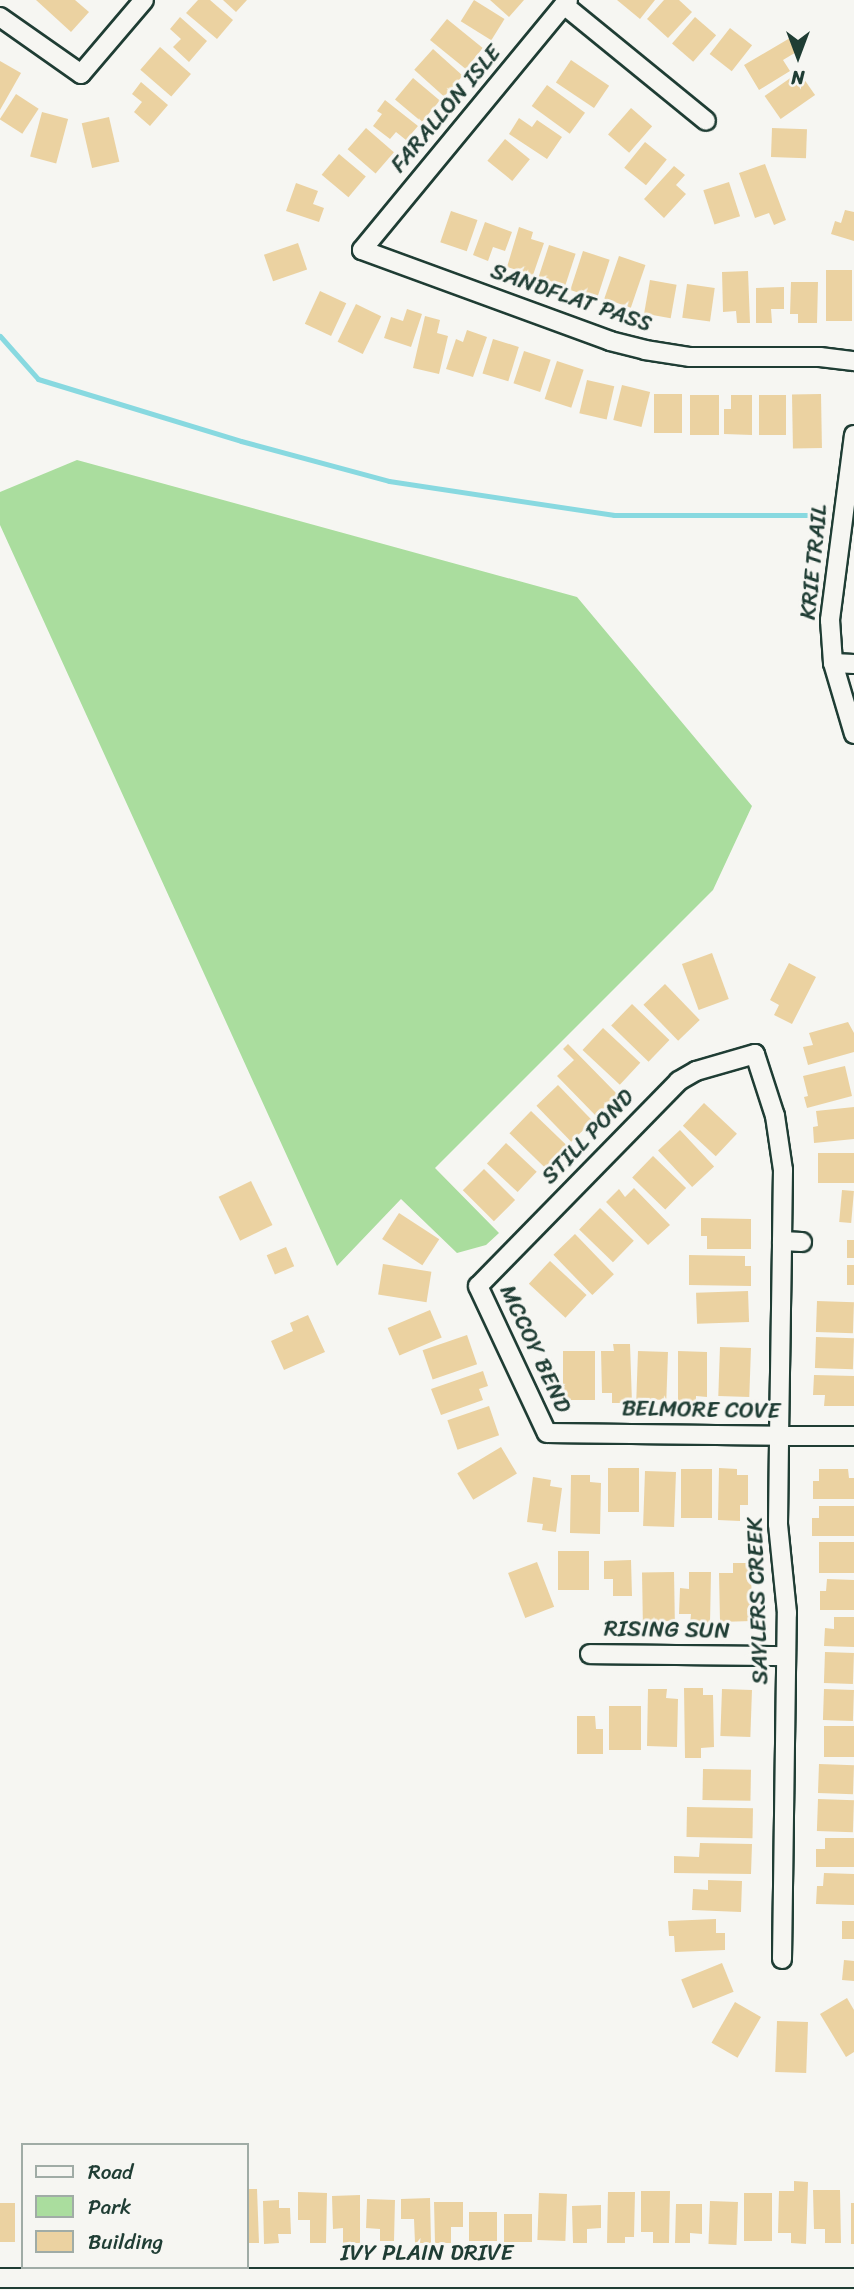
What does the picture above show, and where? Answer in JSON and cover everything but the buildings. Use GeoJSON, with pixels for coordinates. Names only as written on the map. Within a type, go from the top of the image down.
{"type":"FeatureCollection","features":[{"type":"Feature","properties":{"kind":"street"},"geometry":{"type":"LineString","coordinates":[[0,17],[81,74],[144,0]]}},
{"type":"Feature","properties":{"kind":"street"},"geometry":{"type":"LineString","coordinates":[[566,2],[706,121]]}},
{"type":"Feature","properties":{"kind":"street","name":"FARALLON ISLE"},"geometry":{"type":"LineString","coordinates":[[362,250],[566,2]]}},
{"type":"Feature","properties":{"kind":"street","name":"SANDFLAT PASS"},"geometry":{"type":"LineString","coordinates":[[362,250],[610,341],[645,350],[690,357],[820,357],[854,361]]}},
{"type":"Feature","properties":{"kind":"street","name":"KRIE TRAIL"},"geometry":{"type":"LineString","coordinates":[[854,435],[831,596],[833,663],[854,734]]}},
{"type":"Feature","properties":{"kind":"street"},"geometry":{"type":"LineString","coordinates":[[833,663],[854,664]]}},
{"type":"Feature","properties":{"kind":"street","name":"SAYLERS CREEK"},"geometry":{"type":"LineString","coordinates":[[755,1054],[780,1141],[782,1241],[778,1524],[787,1613],[782,1959]]}},
{"type":"Feature","properties":{"kind":"street","name":"STILL POND"},"geometry":{"type":"LineString","coordinates":[[478,1286],[679,1081],[696,1071],[755,1054]]}},
{"type":"Feature","properties":{"kind":"street"},"geometry":{"type":"LineString","coordinates":[[782,1241],[802,1242]]}},
{"type":"Feature","properties":{"kind":"street","name":"MCCOY BEND"},"geometry":{"type":"LineString","coordinates":[[478,1286],[547,1433]]}},
{"type":"Feature","properties":{"kind":"street","name":"BELMORE COVE"},"geometry":{"type":"LineString","coordinates":[[547,1433],[854,1437]]}},
{"type":"Feature","properties":{"kind":"street","name":"RISING SUN"},"geometry":{"type":"LineString","coordinates":[[590,1654],[786,1656]]}},
{"type":"Feature","properties":{"kind":"street","name":"IVY PLAIN DRIVE"},"geometry":{"type":"LineString","coordinates":[[0,2278],[76,2284],[693,2284],[854,2278]]}},
{"type":"Feature","properties":{"kind":"green space"},"geometry":{"type":"Polygon","coordinates":[[[77,460],[577,597],[752,806],[713,890],[435,1168],[499,1233],[486,1245],[457,1253],[401,1199],[337,1266],[0,525],[0,492],[77,460]]]}},
{"type":"Feature","properties":{"kind":"waterway"},"geometry":{"type":"LineString","coordinates":[[0,336],[38,379],[241,441],[389,481],[614,515],[821,515]]}}]}
